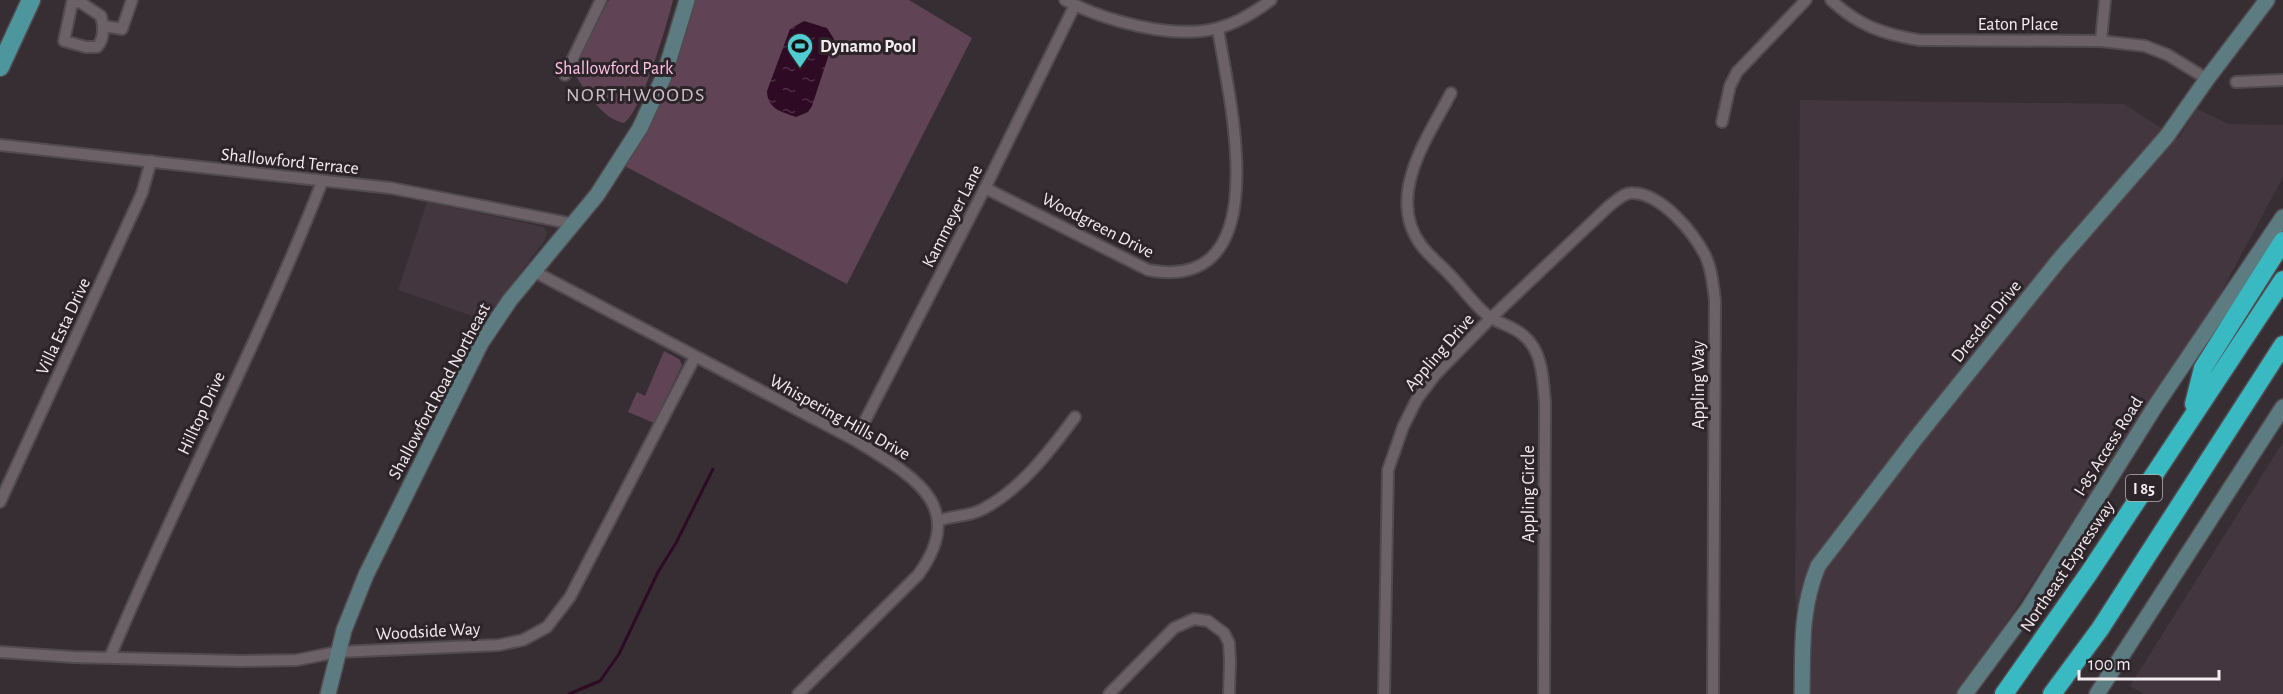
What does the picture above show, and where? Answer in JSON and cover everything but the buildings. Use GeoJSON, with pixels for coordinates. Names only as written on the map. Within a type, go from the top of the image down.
{"type":"FeatureCollection","features":[{"type":"Feature","properties":{"kind":"highway"},"geometry":{"type":"LineString","coordinates":[[2191,415],[2203,368],[2283,241]]}},
{"type":"Feature","properties":{"kind":"highway","name":"Northeast Expressway"},"geometry":{"type":"LineString","coordinates":[[2004,694],[2083,582],[2191,415],[2283,280]]}},
{"type":"Feature","properties":{"kind":"highway","name":"I 85"},"geometry":{"type":"LineString","coordinates":[[2052,694],[2100,629],[2283,345]]}},
{"type":"Feature","properties":{"kind":"highway"},"geometry":{"type":"LineString","coordinates":[[2260,381],[2283,363]]}},
{"type":"Feature","properties":{"kind":"main road"},"geometry":{"type":"LineString","coordinates":[[0,67],[31,0]]}},
{"type":"Feature","properties":{"kind":"street"},"geometry":{"type":"LineString","coordinates":[[104,26],[122,29],[132,0]]}},
{"type":"Feature","properties":{"kind":"street"},"geometry":{"type":"LineString","coordinates":[[565,75],[601,0]]}},
{"type":"Feature","properties":{"kind":"street","name":"Shallowford Road Northeast"},"geometry":{"type":"LineString","coordinates":[[328,694],[337,652],[366,575],[482,343],[510,300],[597,195],[640,128],[664,76],[687,0]]}},
{"type":"Feature","properties":{"kind":"street"},"geometry":{"type":"LineString","coordinates":[[1070,3],[1090,13],[1129,24],[1182,31],[1218,29],[1252,14],[1271,0]]}},
{"type":"Feature","properties":{"kind":"street"},"geometry":{"type":"LineString","coordinates":[[1722,122],[1730,86],[1737,72],[1806,0]]}},
{"type":"Feature","properties":{"kind":"street","name":"Eaton Place"},"geometry":{"type":"LineString","coordinates":[[1831,0],[1852,19],[1895,36],[1919,40],[2101,41],[2145,46],[2168,55],[2206,79]]}},
{"type":"Feature","properties":{"kind":"street"},"geometry":{"type":"LineString","coordinates":[[2101,41],[2105,0]]}},
{"type":"Feature","properties":{"kind":"street","name":"Dresden Drive"},"geometry":{"type":"LineString","coordinates":[[1802,694],[1803,615],[1818,566],[1916,438],[2059,260],[2167,136],[2206,79],[2267,0]]}},
{"type":"Feature","properties":{"kind":"street"},"geometry":{"type":"LineString","coordinates":[[80,2],[94,9],[101,16],[104,26],[102,41],[97,46],[86,47],[64,41],[72,3],[80,2]]}},
{"type":"Feature","properties":{"kind":"street","name":"Kammeyer Lane"},"geometry":{"type":"LineString","coordinates":[[855,440],[985,188],[1070,3]]}},
{"type":"Feature","properties":{"kind":"street","name":"Woodgreen Drive"},"geometry":{"type":"LineString","coordinates":[[985,188],[1148,270],[1167,274],[1204,264],[1219,251],[1227,238],[1233,217],[1237,174],[1234,128],[1218,29]]}},
{"type":"Feature","properties":{"kind":"street"},"geometry":{"type":"LineString","coordinates":[[2236,82],[2283,80]]}},
{"type":"Feature","properties":{"kind":"street","name":"Appling Circle"},"geometry":{"type":"LineString","coordinates":[[1451,93],[1416,159],[1408,187],[1407,208],[1412,228],[1421,245],[1491,318],[1524,336],[1536,352],[1542,374],[1545,427],[1544,694]]}},
{"type":"Feature","properties":{"kind":"street","name":"Shallowford Terrace"},"geometry":{"type":"LineString","coordinates":[[0,145],[391,188],[574,224]]}},
{"type":"Feature","properties":{"kind":"street","name":"Villa Esta Drive"},"geometry":{"type":"LineString","coordinates":[[0,502],[142,193],[151,161]]}},
{"type":"Feature","properties":{"kind":"street","name":"Hilltop Drive"},"geometry":{"type":"LineString","coordinates":[[110,657],[153,554],[294,254],[322,182]]}},
{"type":"Feature","properties":{"kind":"street","name":"Appling Way"},"geometry":{"type":"LineString","coordinates":[[1572,242],[1626,194],[1644,195],[1662,204],[1689,231],[1706,256],[1712,274],[1715,301],[1713,694]]}},
{"type":"Feature","properties":{"kind":"street","name":"I-85 Access Road"},"geometry":{"type":"LineString","coordinates":[[1965,694],[2028,609],[2216,315],[2283,217]]}},
{"type":"Feature","properties":{"kind":"street","name":"Appling Drive"},"geometry":{"type":"LineString","coordinates":[[1384,694],[1387,492],[1388,470],[1393,453],[1417,399],[1436,374],[1491,318],[1572,242]]}},
{"type":"Feature","properties":{"kind":"street","name":"Whispering Hills Drive"},"geometry":{"type":"LineString","coordinates":[[535,272],[855,440],[919,482],[930,496],[938,521]]}},
{"type":"Feature","properties":{"kind":"street","name":"Woodside Way"},"geometry":{"type":"LineString","coordinates":[[0,652],[24,656],[297,660],[337,652],[499,645],[523,640],[547,627],[570,597],[695,357]]}},
{"type":"Feature","properties":{"kind":"street"},"geometry":{"type":"LineString","coordinates":[[2097,694],[2202,528],[2283,407]]}},
{"type":"Feature","properties":{"kind":"street"},"geometry":{"type":"LineString","coordinates":[[798,694],[918,575],[931,558],[938,521],[983,509],[1006,492],[1052,450],[1075,417]]}},
{"type":"Feature","properties":{"kind":"street"},"geometry":{"type":"LineString","coordinates":[[1109,694],[1174,628],[1194,619],[1208,621],[1224,633],[1228,643],[1230,662],[1228,694]]}},
{"type":"Feature","properties":{"kind":"shaded area"},"geometry":{"type":"Polygon","coordinates":[[[1800,100],[2124,104],[2178,139],[2197,109],[2228,124],[2283,125],[2283,177],[2218,298],[1960,694],[1803,694],[1795,592],[1800,100]]]}},
{"type":"Feature","properties":{"kind":"shaded area"},"geometry":{"type":"Polygon","coordinates":[[[427,202],[544,227],[547,233],[545,240],[484,320],[398,290],[427,202]]]}},
{"type":"Feature","properties":{"kind":"shaded area"},"geometry":{"type":"Polygon","coordinates":[[[2283,442],[2283,694],[2144,694],[2130,686],[2283,442]]]}},
{"type":"Feature","properties":{"kind":"green space","name":"Shallowford Park"},"geometry":{"type":"Polygon","coordinates":[[[609,0],[673,0],[646,85],[631,115],[624,123],[601,110],[573,72],[609,0]]]}},
{"type":"Feature","properties":{"kind":"green space"},"geometry":{"type":"Polygon","coordinates":[[[685,0],[909,0],[972,38],[847,284],[621,164],[658,85],[685,0]]]}},
{"type":"Feature","properties":{"kind":"green space"},"geometry":{"type":"Polygon","coordinates":[[[664,351],[679,359],[682,365],[654,423],[628,412],[637,392],[645,396],[664,351]]]}},
{"type":"Feature","properties":{"kind":"water","name":"Dynamo Pool"},"geometry":{"type":"Polygon","coordinates":[[[804,21],[827,28],[834,39],[812,106],[808,112],[796,117],[772,106],[767,91],[790,29],[804,21]]]}},
{"type":"Feature","properties":{"kind":"waterway"},"geometry":{"type":"LineString","coordinates":[[569,694],[600,681],[619,654],[658,572],[676,543],[713,469]]}},
{"type":"Feature","properties":{"kind":"place","name":"Dynamo Pool"},"geometry":{"type":"Point","coordinates":[800,69]}},
{"type":"Feature","properties":{"kind":"district","name":"NORTHWOODS"},"geometry":{"type":"Point","coordinates":[636,94]}}]}
